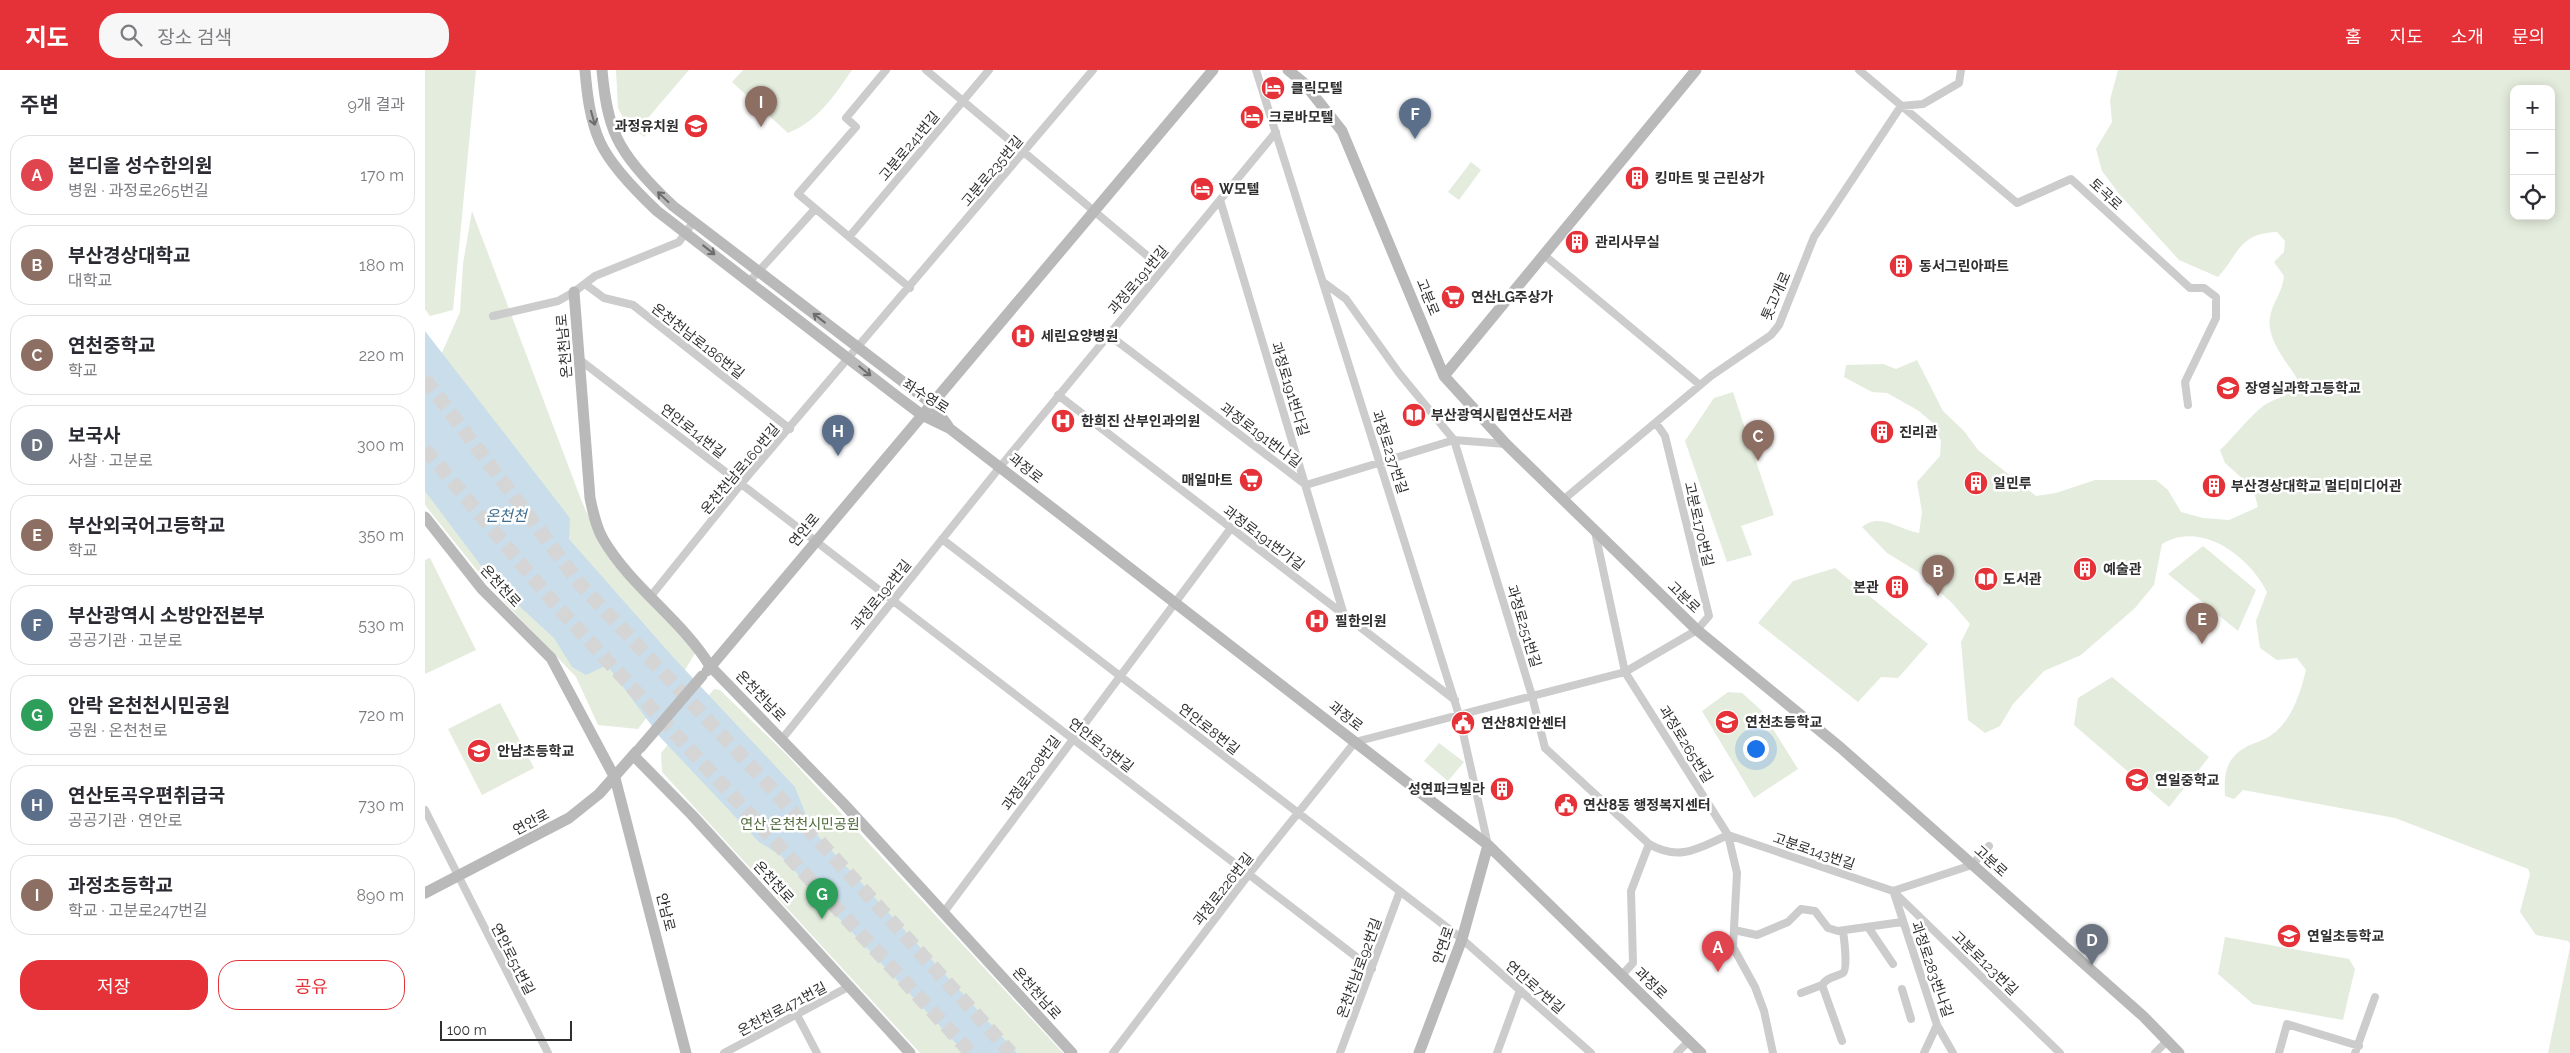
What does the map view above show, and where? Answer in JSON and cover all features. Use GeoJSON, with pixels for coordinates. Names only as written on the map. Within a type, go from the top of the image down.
{"type":"FeatureCollection","features":[{"type":"Feature","properties":{"kind":"main road","name":"좌수영로"},"geometry":{"type":"LineString","coordinates":[[585,70],[588,100],[601,143],[635,190],[657,211],[922,414],[949,428]]}},
{"type":"Feature","properties":{"kind":"main road","name":"좌수영로"},"geometry":{"type":"LineString","coordinates":[[602,70],[604,95],[617,139],[651,185],[694,221],[858,349],[932,404],[949,428]]}},
{"type":"Feature","properties":{"kind":"main road"},"geometry":{"type":"LineString","coordinates":[[922,414],[1213,70]]}},
{"type":"Feature","properties":{"kind":"main road","name":"고분로"},"geometry":{"type":"LineString","coordinates":[[1288,70],[1303,83],[1343,131],[1444,376],[1506,444],[1697,630],[1841,748],[2143,1016],[2179,1053]]}},
{"type":"Feature","properties":{"kind":"main road"},"geometry":{"type":"LineString","coordinates":[[1444,376],[1696,70]]}},
{"type":"Feature","properties":{"kind":"main road","name":"온천천남로"},"geometry":{"type":"LineString","coordinates":[[574,292],[590,498],[595,519],[603,538],[624,567],[699,648],[711,666],[944,912],[1072,1053]]}},
{"type":"Feature","properties":{"kind":"main road","name":"연안로"},"geometry":{"type":"LineString","coordinates":[[425,893],[569,818],[615,778],[922,414]]}},
{"type":"Feature","properties":{"kind":"main road","name":"과정로"},"geometry":{"type":"LineString","coordinates":[[949,428],[1488,845],[1701,1053]]}},
{"type":"Feature","properties":{"kind":"main road","name":"온천천로"},"geometry":{"type":"LineString","coordinates":[[427,523],[482,589],[551,658],[615,778]]}},
{"type":"Feature","properties":{"kind":"main road","name":"온천천로"},"geometry":{"type":"LineString","coordinates":[[636,753],[909,1053]]}},
{"type":"Feature","properties":{"kind":"main road","name":"안남로"},"geometry":{"type":"LineString","coordinates":[[615,778],[686,1053]]}},
{"type":"Feature","properties":{"kind":"main road","name":"안연로"},"geometry":{"type":"LineString","coordinates":[[1419,1053],[1462,939],[1488,845]]}},
{"type":"Feature","properties":{"kind":"street"},"geometry":{"type":"LineString","coordinates":[[886,70],[846,118],[856,127],[798,194],[910,288]]}},
{"type":"Feature","properties":{"kind":"street"},"geometry":{"type":"LineString","coordinates":[[926,70],[1163,269]]}},
{"type":"Feature","properties":{"kind":"street","name":"고분로241번길"},"geometry":{"type":"LineString","coordinates":[[849,237],[989,70]]}},
{"type":"Feature","properties":{"kind":"street","name":"고분로235번길"},"geometry":{"type":"LineString","coordinates":[[850,358],[1093,70]]}},
{"type":"Feature","properties":{"kind":"street","name":"과정로237번길"},"geometry":{"type":"LineString","coordinates":[[1256,70],[1455,700],[1488,845]]}},
{"type":"Feature","properties":{"kind":"street","name":"토곡로"},"geometry":{"type":"LineString","coordinates":[[1859,70],[1867,73],[1901,106],[2017,203],[2071,179],[2190,288],[2204,288],[2216,297],[2216,318],[2185,382],[2188,405]]}},
{"type":"Feature","properties":{"kind":"street"},"geometry":{"type":"LineString","coordinates":[[1901,106],[1923,104],[1959,83],[1961,70]]}},
{"type":"Feature","properties":{"kind":"street","name":"톳고개로"},"geometry":{"type":"LineString","coordinates":[[1563,500],[1700,385],[1771,335],[1779,326],[1814,237],[1901,106]]}},
{"type":"Feature","properties":{"kind":"street","name":"과정로191번길"},"geometry":{"type":"LineString","coordinates":[[1000,467],[1276,132]]}},
{"type":"Feature","properties":{"kind":"street","name":"과정로191번다길"},"geometry":{"type":"LineString","coordinates":[[1220,200],[1344,615]]}},
{"type":"Feature","properties":{"kind":"street"},"geometry":{"type":"LineString","coordinates":[[749,282],[815,209]]}},
{"type":"Feature","properties":{"kind":"street"},"geometry":{"type":"LineString","coordinates":[[493,316],[558,301],[574,292],[595,276],[679,242],[694,221]]}},
{"type":"Feature","properties":{"kind":"street"},"geometry":{"type":"LineString","coordinates":[[1544,255],[1700,385]]}},
{"type":"Feature","properties":{"kind":"street","name":"과정로251번길"},"geometry":{"type":"LineString","coordinates":[[1323,282],[1346,299],[1399,373],[1454,440],[1532,696],[1545,748],[1649,844]]}},
{"type":"Feature","properties":{"kind":"street","name":"온천천남로186번길"},"geometry":{"type":"LineString","coordinates":[[585,284],[604,298],[633,305],[790,429]]}},
{"type":"Feature","properties":{"kind":"street","name":"과정로191번나길"},"geometry":{"type":"LineString","coordinates":[[1109,335],[1306,485],[1454,440],[1506,444]]}},
{"type":"Feature","properties":{"kind":"street","name":"온천천남로160번길"},"geometry":{"type":"LineString","coordinates":[[651,596],[741,484],[850,358]]}},
{"type":"Feature","properties":{"kind":"street","name":"연안로14번길"},"geometry":{"type":"LineString","coordinates":[[580,360],[815,541]]}},
{"type":"Feature","properties":{"kind":"street","name":"과정로191번가길"},"geometry":{"type":"LineString","coordinates":[[1058,395],[1455,700]]}},
{"type":"Feature","properties":{"kind":"street","name":"고분로170번길"},"geometry":{"type":"LineString","coordinates":[[1656,423],[1665,436],[1709,616],[1697,630]]}},
{"type":"Feature","properties":{"kind":"street","name":"과정로192번길"},"geometry":{"type":"LineString","coordinates":[[782,739],[1000,467]]}},
{"type":"Feature","properties":{"kind":"street","name":"과정로208번길"},"geometry":{"type":"LineString","coordinates":[[944,912],[1072,738],[1121,676],[1231,528]]}},
{"type":"Feature","properties":{"kind":"street","name":"과정로265번길"},"geometry":{"type":"LineString","coordinates":[[1595,532],[1625,672],[1728,834],[1737,873],[1733,947],[1755,987],[1765,1010],[1773,1053]]}},
{"type":"Feature","properties":{"kind":"street","name":"연안로8번길"},"geometry":{"type":"LineString","coordinates":[[942,539],[1462,939]]}},
{"type":"Feature","properties":{"kind":"street","name":"연안로13번길"},"geometry":{"type":"LineString","coordinates":[[815,541],[1372,968]]}},
{"type":"Feature","properties":{"kind":"street"},"geometry":{"type":"LineString","coordinates":[[1355,742],[1625,672],[1697,630]]}},
{"type":"Feature","properties":{"kind":"street","name":"과정로226번길"},"geometry":{"type":"LineString","coordinates":[[1113,1053],[1249,874],[1355,742]]}},
{"type":"Feature","properties":{"kind":"street","name":"연안로51번길"},"geometry":{"type":"LineString","coordinates":[[425,810],[547,1053]]}},
{"type":"Feature","properties":{"kind":"street"},"geometry":{"type":"LineString","coordinates":[[1622,975],[1633,963],[1631,891],[1649,844],[1672,853],[1687,853],[1728,834]]}},
{"type":"Feature","properties":{"kind":"street","name":"고분로143번길"},"geometry":{"type":"LineString","coordinates":[[1728,834],[1893,891]]}},
{"type":"Feature","properties":{"kind":"street"},"geometry":{"type":"LineString","coordinates":[[1893,891],[1972,864],[1989,846]]}},
{"type":"Feature","properties":{"kind":"street","name":"온천천남로92번길"},"geometry":{"type":"LineString","coordinates":[[1340,1053],[1400,891]]}},
{"type":"Feature","properties":{"kind":"street","name":"과정로283번나길"},"geometry":{"type":"LineString","coordinates":[[1893,891],[1937,1025],[1953,1053]]}},
{"type":"Feature","properties":{"kind":"street","name":"고분로123번길"},"geometry":{"type":"LineString","coordinates":[[1893,891],[2061,1053]]}},
{"type":"Feature","properties":{"kind":"street"},"geometry":{"type":"LineString","coordinates":[[1734,930],[1757,935],[1788,922],[1801,909],[1815,911],[1828,928],[1843,931],[1902,922]]}},
{"type":"Feature","properties":{"kind":"street"},"geometry":{"type":"LineString","coordinates":[[1868,927],[1893,964]]}},
{"type":"Feature","properties":{"kind":"street"},"geometry":{"type":"LineString","coordinates":[[1801,993],[1822,985],[1825,981],[1844,972],[1846,968],[1846,944],[1843,931]]}},
{"type":"Feature","properties":{"kind":"street","name":"연안로7번길"},"geometry":{"type":"LineString","coordinates":[[1462,939],[1591,1053]]}},
{"type":"Feature","properties":{"kind":"street"},"geometry":{"type":"LineString","coordinates":[[1822,985],[1842,1041]]}},
{"type":"Feature","properties":{"kind":"street","name":"온천천로471번길"},"geometry":{"type":"LineString","coordinates":[[724,1053],[850,986]]}},
{"type":"Feature","properties":{"kind":"street"},"geometry":{"type":"LineString","coordinates":[[1902,989],[1911,1019]]}},
{"type":"Feature","properties":{"kind":"street"},"geometry":{"type":"LineString","coordinates":[[1497,1053],[1520,990]]}},
{"type":"Feature","properties":{"kind":"street"},"geometry":{"type":"LineString","coordinates":[[2279,1053],[2287,1024],[2357,1050],[2375,997]]}},
{"type":"Feature","properties":{"kind":"street"},"geometry":{"type":"LineString","coordinates":[[797,1015],[817,1053]]}},
{"type":"Feature","properties":{"kind":"street"},"geometry":{"type":"LineString","coordinates":[[1924,1053],[1937,1025]]}},
{"type":"Feature","properties":{"kind":"street"},"geometry":{"type":"LineString","coordinates":[[1677,1053],[1689,1041]]}},
{"type":"Feature","properties":{"kind":"street"},"geometry":{"type":"LineString","coordinates":[[2155,1053],[2167,1041]]}},
{"type":"Feature","properties":{"kind":"green space"},"geometry":{"type":"Polygon","coordinates":[[[425,70],[476,70],[453,310],[430,316],[425,309],[425,70]]]}},
{"type":"Feature","properties":{"kind":"green space"},"geometry":{"type":"Polygon","coordinates":[[[616,70],[689,70],[647,119],[645,137],[628,127],[618,108],[616,70]]]}},
{"type":"Feature","properties":{"kind":"green space"},"geometry":{"type":"Polygon","coordinates":[[[743,70],[852,70],[817,115],[799,128],[788,133],[732,82],[743,70]]]}},
{"type":"Feature","properties":{"kind":"green space"},"geometry":{"type":"Polygon","coordinates":[[[2118,70],[2570,70],[2570,944],[2568,941],[2536,935],[2520,912],[2530,874],[2528,869],[2395,818],[2243,790],[2234,799],[2225,796],[2226,774],[2230,762],[2239,752],[2270,736],[2284,723],[2298,697],[2306,670],[2297,658],[2277,660],[2260,648],[2256,621],[2267,592],[2259,579],[2236,555],[2208,539],[2192,536],[2177,538],[2162,544],[2154,585],[2135,608],[2081,655],[2044,671],[2013,704],[2000,726],[1985,733],[1968,720],[1961,642],[1970,624],[1952,603],[1918,572],[1887,553],[1862,527],[1876,521],[1890,523],[1919,533],[1922,512],[1917,482],[1940,456],[1941,441],[1934,424],[1919,411],[1887,393],[1872,392],[1844,377],[1846,365],[1883,364],[1896,369],[1917,360],[1943,411],[1964,431],[1978,450],[2036,496],[2056,493],[2095,480],[2156,480],[2168,490],[2181,512],[2203,518],[2229,520],[2258,507],[2253,488],[2225,463],[2220,450],[2256,412],[2268,403],[2290,392],[2298,380],[2278,350],[2271,334],[2270,325],[2271,312],[2284,276],[2274,262],[2284,252],[2285,241],[2277,232],[2255,236],[2241,246],[2218,277],[2179,260],[2120,195],[2102,171],[2096,149],[2112,122],[2110,100],[2118,70]]]}},
{"type":"Feature","properties":{"kind":"green space"},"geometry":{"type":"Polygon","coordinates":[[[1471,162],[1481,170],[1459,200],[1448,192],[1471,162]]]}},
{"type":"Feature","properties":{"kind":"green space"},"geometry":{"type":"Polygon","coordinates":[[[472,211],[591,522],[697,650],[682,675],[432,375],[460,312],[463,264],[472,211]]]}},
{"type":"Feature","properties":{"kind":"green space"},"geometry":{"type":"Polygon","coordinates":[[[1733,392],[1774,515],[1741,526],[1752,555],[1727,562],[1685,441],[1714,398],[1733,392]]]}},
{"type":"Feature","properties":{"kind":"green space"},"geometry":{"type":"Polygon","coordinates":[[[425,470],[609,658],[650,713],[638,729],[598,725],[576,677],[492,589],[425,505],[425,470]]]}},
{"type":"Feature","properties":{"kind":"green space"},"geometry":{"type":"Polygon","coordinates":[[[2203,546],[2256,590],[2238,631],[2168,574],[2203,546]]]}},
{"type":"Feature","properties":{"kind":"green space"},"geometry":{"type":"Polygon","coordinates":[[[430,558],[476,650],[425,674],[425,560],[430,558]]]}},
{"type":"Feature","properties":{"kind":"green space"},"geometry":{"type":"Polygon","coordinates":[[[1835,568],[1928,644],[1898,678],[1881,677],[1858,702],[1758,623],[1793,581],[1835,568]]]}},
{"type":"Feature","properties":{"kind":"green space"},"geometry":{"type":"Polygon","coordinates":[[[2112,677],[2209,757],[2169,807],[2074,725],[2078,698],[2112,677]]]}},
{"type":"Feature","properties":{"kind":"green space","name":"연산 온천천시민공원"},"geometry":{"type":"Polygon","coordinates":[[[714,689],[720,690],[788,756],[1063,1053],[920,1053],[662,772],[661,753],[714,689]]]}},
{"type":"Feature","properties":{"kind":"green space"},"geometry":{"type":"Polygon","coordinates":[[[1728,692],[1742,693],[1761,710],[1798,769],[1754,798],[1702,711],[1728,692]]]}},
{"type":"Feature","properties":{"kind":"green space"},"geometry":{"type":"Polygon","coordinates":[[[500,703],[534,768],[482,795],[448,729],[500,703]]]}},
{"type":"Feature","properties":{"kind":"green space"},"geometry":{"type":"Polygon","coordinates":[[[1439,743],[1464,762],[1448,781],[1424,761],[1439,743]]]}},
{"type":"Feature","properties":{"kind":"green space"},"geometry":{"type":"Polygon","coordinates":[[[2225,937],[2349,959],[2355,969],[2343,1020],[2253,1004],[2218,974],[2225,937]]]}},
{"type":"Feature","properties":{"kind":"green space"},"geometry":{"type":"Polygon","coordinates":[[[2570,947],[2570,1053],[2548,1053],[2570,947]]]}},
{"type":"Feature","properties":{"kind":"water","name":"온천천"},"geometry":{"type":"Polygon","coordinates":[[[425,331],[570,518],[569,539],[673,657],[795,787],[811,828],[1017,1053],[965,1053],[780,855],[759,842],[660,737],[607,665],[586,675],[572,667],[554,638],[494,583],[425,491],[425,331]]]}},
{"type":"Feature","properties":{"kind":"tunnel"},"geometry":{"type":"LineString","coordinates":[[425,379],[580,584],[762,778],[1011,1053]]}},
{"type":"Feature","properties":{"kind":"tunnel"},"geometry":{"type":"LineString","coordinates":[[425,449],[554,603],[971,1053]]}},
{"type":"Feature","properties":{"kind":"place","name":"클릭모텔"},"geometry":{"type":"Point","coordinates":[1273,88]}},
{"type":"Feature","properties":{"kind":"place","name":"크로바모텔"},"geometry":{"type":"Point","coordinates":[1252,117]}},
{"type":"Feature","properties":{"kind":"place","name":"과정유치원"},"geometry":{"type":"Point","coordinates":[696,126]}},
{"type":"Feature","properties":{"kind":"place","name":"과정초등학교"},"geometry":{"type":"Point","coordinates":[761,127]}},
{"type":"Feature","properties":{"kind":"place","name":"부산광역시 소방안전본부"},"geometry":{"type":"Point","coordinates":[1415,139]}},
{"type":"Feature","properties":{"kind":"place","name":"킹마트 및 근린상가"},"geometry":{"type":"Point","coordinates":[1637,178]}},
{"type":"Feature","properties":{"kind":"place","name":"W모텔"},"geometry":{"type":"Point","coordinates":[1202,189]}},
{"type":"Feature","properties":{"kind":"place","name":"관리사무실"},"geometry":{"type":"Point","coordinates":[1577,242]}},
{"type":"Feature","properties":{"kind":"place","name":"동서그린아파트"},"geometry":{"type":"Point","coordinates":[1901,266]}},
{"type":"Feature","properties":{"kind":"place","name":"연산LG주상가"},"geometry":{"type":"Point","coordinates":[1453,297]}},
{"type":"Feature","properties":{"kind":"place","name":"세린요양병원"},"geometry":{"type":"Point","coordinates":[1023,336]}},
{"type":"Feature","properties":{"kind":"place","name":"장영실과학고등학교"},"geometry":{"type":"Point","coordinates":[2228,388]}},
{"type":"Feature","properties":{"kind":"place","name":"부산광역시립연산도서관"},"geometry":{"type":"Point","coordinates":[1414,415]}},
{"type":"Feature","properties":{"kind":"place","name":"한희진 산부인과의원"},"geometry":{"type":"Point","coordinates":[1063,421]}},
{"type":"Feature","properties":{"kind":"place","name":"진리관"},"geometry":{"type":"Point","coordinates":[1882,432]}},
{"type":"Feature","properties":{"kind":"place","name":"연산토곡우편취급국"},"geometry":{"type":"Point","coordinates":[838,456]}},
{"type":"Feature","properties":{"kind":"place","name":"연천중학교"},"geometry":{"type":"Point","coordinates":[1758,461]}},
{"type":"Feature","properties":{"kind":"place","name":"매일마트"},"geometry":{"type":"Point","coordinates":[1251,480]}},
{"type":"Feature","properties":{"kind":"place","name":"일민루"},"geometry":{"type":"Point","coordinates":[1976,483]}},
{"type":"Feature","properties":{"kind":"place","name":"부산경상대학교 멀티미디어관"},"geometry":{"type":"Point","coordinates":[2214,486]}},
{"type":"Feature","properties":{"kind":"place","name":"예술관"},"geometry":{"type":"Point","coordinates":[2085,569]}},
{"type":"Feature","properties":{"kind":"place","name":"도서관"},"geometry":{"type":"Point","coordinates":[1986,579]}},
{"type":"Feature","properties":{"kind":"place","name":"본관"},"geometry":{"type":"Point","coordinates":[1897,587]}},
{"type":"Feature","properties":{"kind":"place","name":"부산경상대학교"},"geometry":{"type":"Point","coordinates":[1938,596]}},
{"type":"Feature","properties":{"kind":"place","name":"필한의원"},"geometry":{"type":"Point","coordinates":[1317,621]}},
{"type":"Feature","properties":{"kind":"place","name":"부산외국어고등학교"},"geometry":{"type":"Point","coordinates":[2202,644]}},
{"type":"Feature","properties":{"kind":"place","name":"연천초등학교"},"geometry":{"type":"Point","coordinates":[1727,722]}},
{"type":"Feature","properties":{"kind":"place","name":"연산8치안센터"},"geometry":{"type":"Point","coordinates":[1463,723]}},
{"type":"Feature","properties":{"kind":"place","name":"안남초등학교"},"geometry":{"type":"Point","coordinates":[479,751]}},
{"type":"Feature","properties":{"kind":"place","name":"연일중학교"},"geometry":{"type":"Point","coordinates":[2137,780]}},
{"type":"Feature","properties":{"kind":"place","name":"성연파크빌라"},"geometry":{"type":"Point","coordinates":[1502,789]}},
{"type":"Feature","properties":{"kind":"place","name":"연산8동 행정복지센터"},"geometry":{"type":"Point","coordinates":[1566,805]}},
{"type":"Feature","properties":{"kind":"place","name":"안락 온천천시민공원"},"geometry":{"type":"Point","coordinates":[822,919]}},
{"type":"Feature","properties":{"kind":"place","name":"연일초등학교"},"geometry":{"type":"Point","coordinates":[2289,936]}},
{"type":"Feature","properties":{"kind":"place","name":"보국사"},"geometry":{"type":"Point","coordinates":[2092,965]}},
{"type":"Feature","properties":{"kind":"place","name":"본디올 성수한의원"},"geometry":{"type":"Point","coordinates":[1718,972]}}]}
